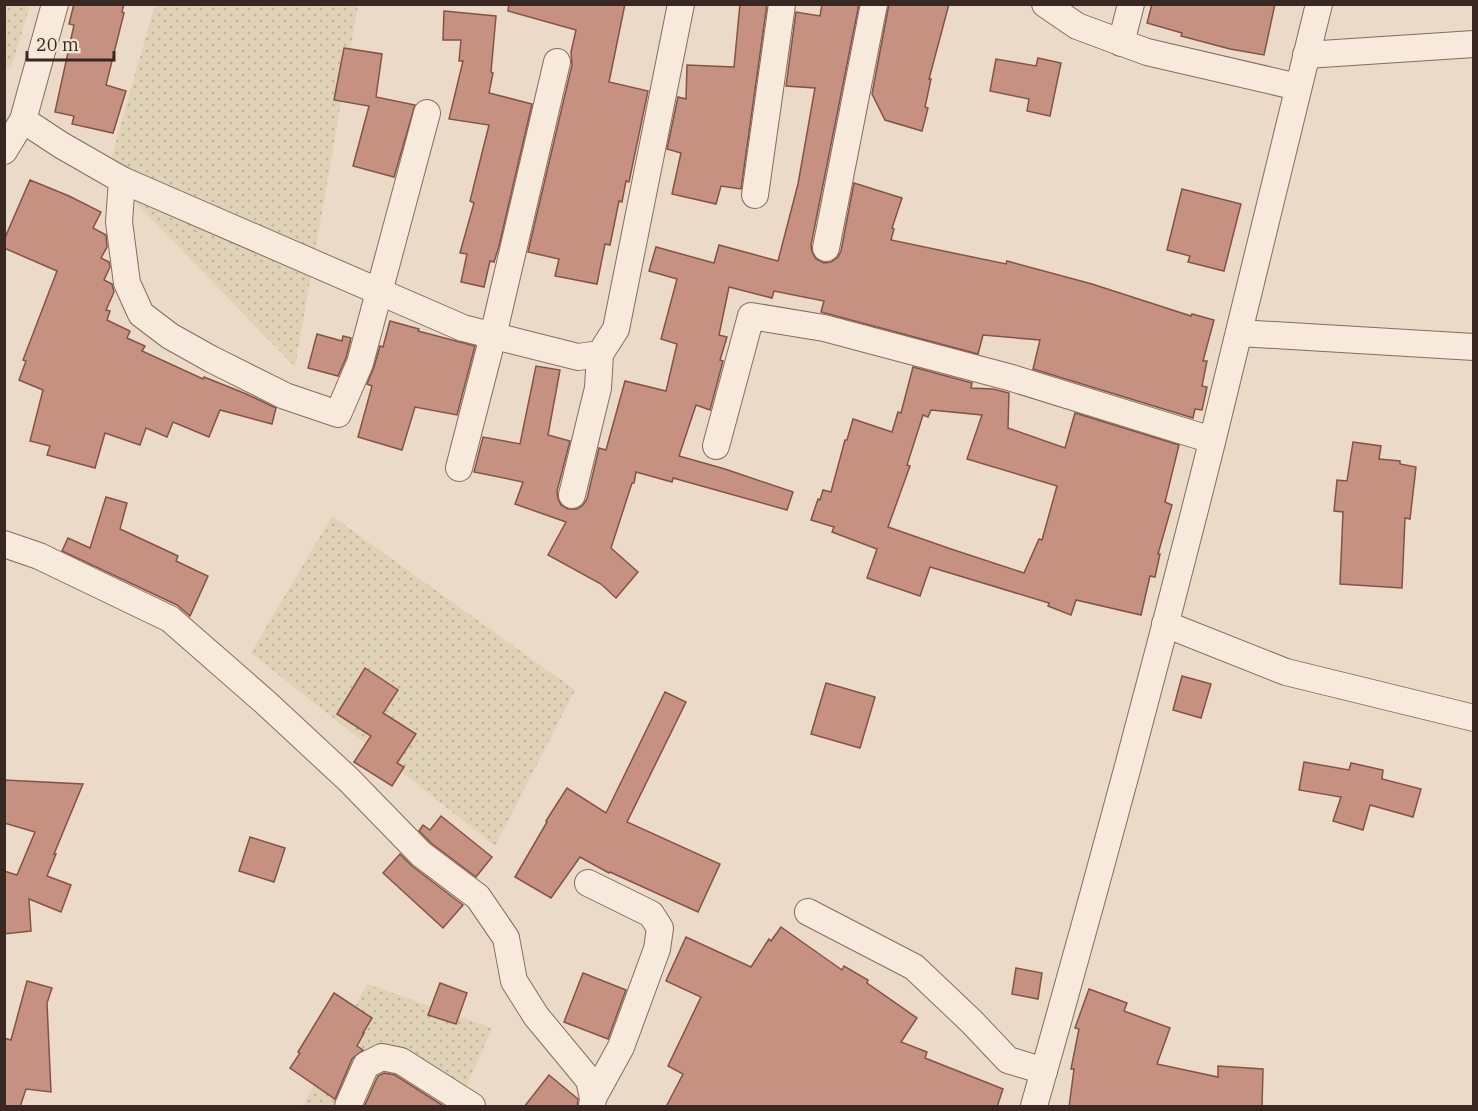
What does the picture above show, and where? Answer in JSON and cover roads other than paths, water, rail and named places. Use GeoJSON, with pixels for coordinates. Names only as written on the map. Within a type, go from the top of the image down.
{"type":"FeatureCollection","features":[{"type":"Feature","properties":{"kind":"street"},"geometry":{"type":"LineString","coordinates":[[4,151],[23,120],[55,4]]}},
{"type":"Feature","properties":{"kind":"street"},"geometry":{"type":"LineString","coordinates":[[573,495],[598,388],[600,354],[616,329],[681,4]]}},
{"type":"Feature","properties":{"kind":"street"},"geometry":{"type":"LineString","coordinates":[[755,195],[782,4]]}},
{"type":"Feature","properties":{"kind":"street"},"geometry":{"type":"LineString","coordinates":[[826,248],[874,4]]}},
{"type":"Feature","properties":{"kind":"street"},"geometry":{"type":"LineString","coordinates":[[1045,4],[1077,26],[1147,52],[1298,87]]}},
{"type":"Feature","properties":{"kind":"street"},"geometry":{"type":"LineString","coordinates":[[1121,43],[1131,4]]}},
{"type":"Feature","properties":{"kind":"street"},"geometry":{"type":"LineString","coordinates":[[1034,1107],[1165,624],[1319,4]]}},
{"type":"Feature","properties":{"kind":"street"},"geometry":{"type":"LineString","coordinates":[[1306,55],[1473,44]]}},
{"type":"Feature","properties":{"kind":"street"},"geometry":{"type":"LineString","coordinates":[[459,468],[493,336],[557,62]]}},
{"type":"Feature","properties":{"kind":"street"},"geometry":{"type":"LineString","coordinates":[[122,180],[119,222],[127,283],[141,314],[170,336],[211,359],[285,396],[338,414],[360,363],[427,113]]}},
{"type":"Feature","properties":{"kind":"street"},"geometry":{"type":"LineString","coordinates":[[23,120],[122,180],[463,328],[578,357],[600,354]]}},
{"type":"Feature","properties":{"kind":"street"},"geometry":{"type":"LineString","coordinates":[[716,446],[752,316],[824,328],[1012,378],[1212,440]]}},
{"type":"Feature","properties":{"kind":"street"},"geometry":{"type":"LineString","coordinates":[[1239,333],[1473,347]]}},
{"type":"Feature","properties":{"kind":"street"},"geometry":{"type":"LineString","coordinates":[[4,544],[39,556],[170,619],[265,702],[349,780],[421,854],[478,897],[506,938],[514,981],[536,1016],[589,1080],[592,1102]]}},
{"type":"Feature","properties":{"kind":"street"},"geometry":{"type":"LineString","coordinates":[[1165,624],[1286,672],[1473,718]]}},
{"type":"Feature","properties":{"kind":"street"},"geometry":{"type":"LineString","coordinates":[[588,883],[651,914],[660,928],[657,949],[621,1047],[592,1102]]}},
{"type":"Feature","properties":{"kind":"street"},"geometry":{"type":"LineString","coordinates":[[808,912],[914,967],[1008,1060],[1044,1071]]}},
{"type":"Feature","properties":{"kind":"street"},"geometry":{"type":"LineString","coordinates":[[348,1107],[366,1065],[382,1057],[401,1061],[472,1107]]}}]}
